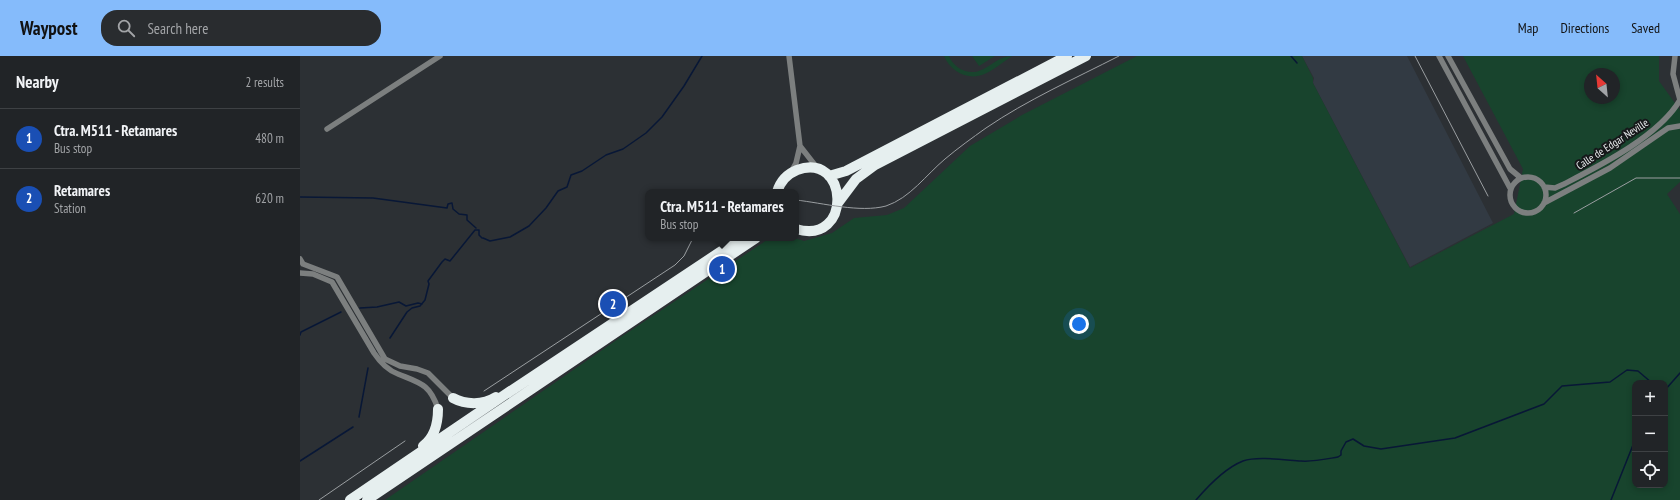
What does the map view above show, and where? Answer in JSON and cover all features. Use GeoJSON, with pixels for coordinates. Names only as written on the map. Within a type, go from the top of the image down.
{"type":"FeatureCollection","features":[{"type":"Feature","properties":{"kind":"highway"},"geometry":{"type":"LineString","coordinates":[[828,176],[846,171],[1067,56]]}},
{"type":"Feature","properties":{"kind":"highway"},"geometry":{"type":"LineString","coordinates":[[799,229],[811,231],[825,225],[833,218],[838,203],[856,180],[875,165],[1086,56]]}},
{"type":"Feature","properties":{"kind":"highway"},"geometry":{"type":"LineString","coordinates":[[778,189],[783,180],[791,173],[805,168],[819,170],[828,176],[837,189],[838,203]]}},
{"type":"Feature","properties":{"kind":"highway"},"geometry":{"type":"LineString","coordinates":[[350,500],[509,392],[736,241]]}},
{"type":"Feature","properties":{"kind":"highway"},"geometry":{"type":"LineString","coordinates":[[367,500],[752,241]]}},
{"type":"Feature","properties":{"kind":"highway"},"geometry":{"type":"LineString","coordinates":[[453,398],[459,401],[473,403],[484,402],[503,392],[509,392]]}},
{"type":"Feature","properties":{"kind":"highway"},"geometry":{"type":"LineString","coordinates":[[395,469],[399,463],[427,443],[433,436],[437,426],[438,409]]}},
{"type":"Feature","properties":{"kind":"street"},"geometry":{"type":"LineString","coordinates":[[327,129],[440,56]]}},
{"type":"Feature","properties":{"kind":"street"},"geometry":{"type":"LineString","coordinates":[[789,56],[800,146],[796,163],[791,173]]}},
{"type":"Feature","properties":{"kind":"street"},"geometry":{"type":"LineString","coordinates":[[1439,56],[1510,188],[1510,199],[1512,204],[1520,212],[1531,213],[1536,211],[1544,203],[1546,192],[1544,187],[1537,179],[1532,177],[1521,178],[1510,188]]}},
{"type":"Feature","properties":{"kind":"street"},"geometry":{"type":"LineString","coordinates":[[1448,56],[1510,169],[1521,178]]}},
{"type":"Feature","properties":{"kind":"street"},"geometry":{"type":"LineString","coordinates":[[1676,56],[1672,74],[1680,100]]}},
{"type":"Feature","properties":{"kind":"street","name":"Calle de Edgar Neville"},"geometry":{"type":"LineString","coordinates":[[1544,187],[1555,188],[1564,184],[1632,145],[1668,118],[1680,100]]}},
{"type":"Feature","properties":{"kind":"street","name":"Calle de Edgar Neville"},"geometry":{"type":"LineString","coordinates":[[1544,203],[1610,168],[1668,128],[1680,126]]}},
{"type":"Feature","properties":{"kind":"street"},"geometry":{"type":"LineString","coordinates":[[800,146],[819,170]]}},
{"type":"Feature","properties":{"kind":"street"},"geometry":{"type":"LineString","coordinates":[[438,409],[430,391],[422,383],[397,374],[381,363],[332,282],[314,274],[300,273],[302,262],[337,277],[385,359],[400,366],[417,369],[428,373],[453,398]]}},
{"type":"Feature","properties":{"kind":"street"},"geometry":{"type":"LineString","coordinates":[[332,282],[337,277]]}},
{"type":"Feature","properties":{"kind":"shaded area"},"geometry":{"type":"Polygon","coordinates":[[[1302,56],[1407,56],[1493,223],[1410,267],[1313,83],[1314,78],[1302,56]]]}},
{"type":"Feature","properties":{"kind":"green space"},"geometry":{"type":"Polygon","coordinates":[[[944,56],[949,56],[953,63],[965,71],[972,72],[984,69],[1000,59],[1012,56],[994,69],[982,75],[971,76],[955,70],[950,66],[944,56]]]}},
{"type":"Feature","properties":{"kind":"green space"},"geometry":{"type":"Polygon","coordinates":[[[972,56],[995,56],[979,66],[972,56]]]}},
{"type":"Feature","properties":{"kind":"green space"},"geometry":{"type":"Polygon","coordinates":[[[1137,56],[1302,56],[1313,78],[1313,83],[1410,268],[1514,214],[1523,169],[1463,56],[1659,56],[1659,81],[1680,110],[1680,182],[1667,194],[1680,214],[1680,500],[385,500],[621,337],[765,241],[799,241],[799,240],[804,241],[832,233],[854,218],[887,215],[904,208],[970,146],[1022,115],[1137,56]]]}},
{"type":"Feature","properties":{"kind":"waterway"},"geometry":{"type":"LineString","coordinates":[[483,238],[490,241],[510,237],[529,226],[546,208],[558,191],[567,187],[571,175],[582,171],[606,155],[623,149],[646,133],[662,117],[684,86],[702,56]]}},
{"type":"Feature","properties":{"kind":"waterway"},"geometry":{"type":"LineString","coordinates":[[1291,56],[1297,63]]}},
{"type":"Feature","properties":{"kind":"waterway"},"geometry":{"type":"LineString","coordinates":[[300,197],[373,198],[447,208],[448,204],[452,203],[453,209],[459,214],[467,215],[467,220],[476,228]]}},
{"type":"Feature","properties":{"kind":"waterway"},"geometry":{"type":"LineString","coordinates":[[390,338],[407,312],[412,308],[420,306],[425,300],[429,284],[428,281],[442,262],[445,259],[450,261],[475,230],[479,230],[479,235],[482,238]]}},
{"type":"Feature","properties":{"kind":"waterway"},"geometry":{"type":"LineString","coordinates":[[360,308],[377,307],[399,302],[406,306],[418,303],[422,304]]}},
{"type":"Feature","properties":{"kind":"waterway"},"geometry":{"type":"LineString","coordinates":[[300,335],[301,332],[341,312]]}},
{"type":"Feature","properties":{"kind":"waterway"},"geometry":{"type":"LineString","coordinates":[[359,417],[368,368]]}},
{"type":"Feature","properties":{"kind":"waterway"},"geometry":{"type":"LineString","coordinates":[[1196,500],[1211,483],[1223,473],[1243,461],[1256,459],[1310,461],[1338,457],[1341,455],[1341,451],[1346,442],[1353,439],[1364,446],[1381,449],[1455,438],[1544,404],[1562,386],[1610,382],[1627,370],[1638,371],[1648,380]]}},
{"type":"Feature","properties":{"kind":"waterway"},"geometry":{"type":"LineString","coordinates":[[1668,387],[1680,373]]}},
{"type":"Feature","properties":{"kind":"waterway"},"geometry":{"type":"LineString","coordinates":[[300,461],[353,427]]}},
{"type":"Feature","properties":{"kind":"waterway"},"geometry":{"type":"LineString","coordinates":[[1611,500],[1632,448]]}},
{"type":"Feature","properties":{"kind":"tram line"},"geometry":{"type":"LineString","coordinates":[[799,200],[853,208],[876,208],[895,202],[903,198],[938,165],[986,128],[1034,99],[1119,56]]}},
{"type":"Feature","properties":{"kind":"tram line"},"geometry":{"type":"LineString","coordinates":[[1415,56],[1488,196]]}},
{"type":"Feature","properties":{"kind":"tram line"},"geometry":{"type":"LineString","coordinates":[[1574,213],[1636,178],[1680,178]]}},
{"type":"Feature","properties":{"kind":"tram line"},"geometry":{"type":"LineString","coordinates":[[484,391],[675,265],[684,256],[692,241]]}},
{"type":"Feature","properties":{"kind":"tram line"},"geometry":{"type":"LineString","coordinates":[[319,500],[405,441]]}},
{"type":"Feature","properties":{"kind":"place","name":"Ctra. M511 - Retamares"},"geometry":{"type":"Point","coordinates":[722,269]}},
{"type":"Feature","properties":{"kind":"place","name":"Retamares"},"geometry":{"type":"Point","coordinates":[613,304]}}]}
